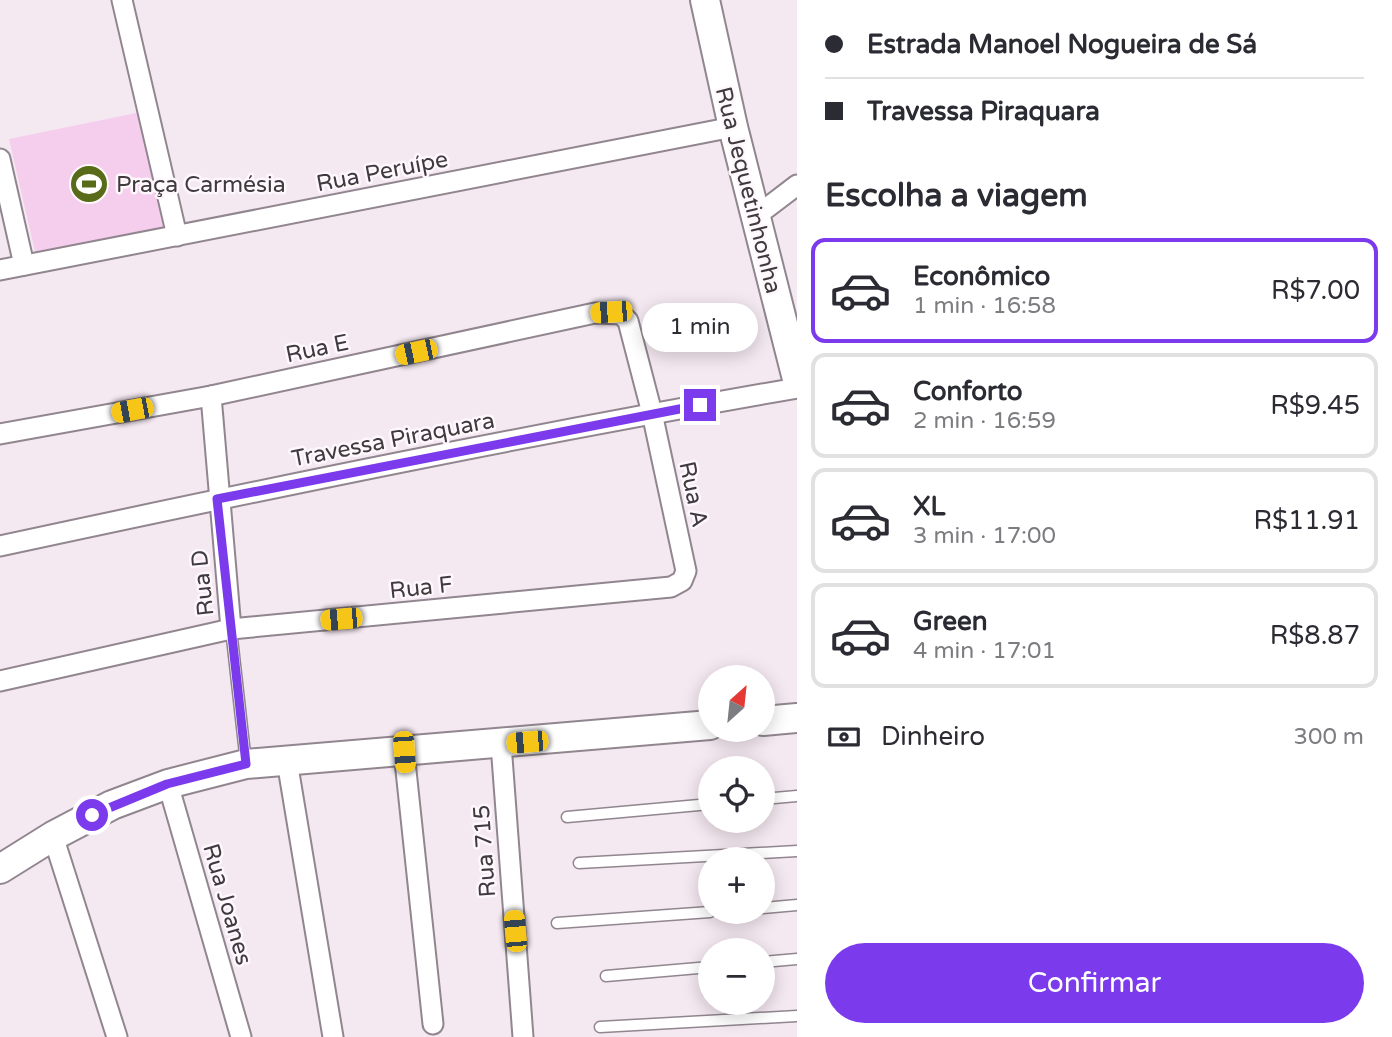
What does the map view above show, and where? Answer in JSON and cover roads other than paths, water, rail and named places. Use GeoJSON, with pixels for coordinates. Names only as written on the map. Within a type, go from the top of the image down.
{"type":"FeatureCollection","features":[{"type":"Feature","properties":{"kind":"main road","name":"Rua Jequetinhonha"},"geometry":{"type":"LineString","coordinates":[[705,0],[733,127],[797,379]]}},
{"type":"Feature","properties":{"kind":"main road"},"geometry":{"type":"LineString","coordinates":[[775,720],[797,718]]}},
{"type":"Feature","properties":{"kind":"main road"},"geometry":{"type":"LineString","coordinates":[[0,869],[53,836],[112,805],[167,784],[246,764],[698,727]]}},
{"type":"Feature","properties":{"kind":"street"},"geometry":{"type":"LineString","coordinates":[[122,0],[177,236]]}},
{"type":"Feature","properties":{"kind":"street","name":"Rua Peruípe"},"geometry":{"type":"LineString","coordinates":[[0,270],[733,127]]}},
{"type":"Feature","properties":{"kind":"street"},"geometry":{"type":"LineString","coordinates":[[0,159],[24,265]]}},
{"type":"Feature","properties":{"kind":"street"},"geometry":{"type":"LineString","coordinates":[[755,217],[797,185]]}},
{"type":"Feature","properties":{"kind":"street","name":"Rua E"},"geometry":{"type":"LineString","coordinates":[[0,434],[211,396],[595,313],[621,314],[628,321],[632,334]]}},
{"type":"Feature","properties":{"kind":"street","name":"Rua A"},"geometry":{"type":"LineString","coordinates":[[632,334],[652,413],[685,571],[682,581]]}},
{"type":"Feature","properties":{"kind":"street","name":"Travessa Piraquara"},"geometry":{"type":"LineString","coordinates":[[0,546],[217,499],[652,413],[797,388]]}},
{"type":"Feature","properties":{"kind":"street","name":"Rua D"},"geometry":{"type":"LineString","coordinates":[[211,396],[217,499],[231,629]]}},
{"type":"Feature","properties":{"kind":"street","name":"Rua F"},"geometry":{"type":"LineString","coordinates":[[0,681],[231,629],[671,587],[682,581]]}},
{"type":"Feature","properties":{"kind":"street","name":"Rua 715"},"geometry":{"type":"LineString","coordinates":[[501,744],[523,1037]]}},
{"type":"Feature","properties":{"kind":"street"},"geometry":{"type":"LineString","coordinates":[[404,752],[433,1024]]}},
{"type":"Feature","properties":{"kind":"street"},"geometry":{"type":"LineString","coordinates":[[287,761],[333,1037]]}},
{"type":"Feature","properties":{"kind":"street","name":"Rua Joanes"},"geometry":{"type":"LineString","coordinates":[[167,784],[241,1037]]}},
{"type":"Feature","properties":{"kind":"street"},"geometry":{"type":"LineString","coordinates":[[53,836],[117,1037]]}},
{"type":"Feature","properties":{"kind":"lane","name":"Rua D"},"geometry":{"type":"LineString","coordinates":[[231,629],[246,764]]}},
{"type":"Feature","properties":{"kind":"lane"},"geometry":{"type":"LineString","coordinates":[[775,798],[797,796]]}},
{"type":"Feature","properties":{"kind":"lane"},"geometry":{"type":"LineString","coordinates":[[567,817],[698,805]]}},
{"type":"Feature","properties":{"kind":"lane"},"geometry":{"type":"LineString","coordinates":[[579,863],[797,851]]}},
{"type":"Feature","properties":{"kind":"lane"},"geometry":{"type":"LineString","coordinates":[[775,907],[797,905]]}},
{"type":"Feature","properties":{"kind":"lane"},"geometry":{"type":"LineString","coordinates":[[557,923],[698,913]]}},
{"type":"Feature","properties":{"kind":"lane"},"geometry":{"type":"LineString","coordinates":[[775,961],[797,959]]}},
{"type":"Feature","properties":{"kind":"lane"},"geometry":{"type":"LineString","coordinates":[[606,976],[698,968]]}},
{"type":"Feature","properties":{"kind":"lane"},"geometry":{"type":"LineString","coordinates":[[600,1027],[797,1016]]}},
{"type":"Feature","properties":{"kind":"place","name":"Praça Carmésia"},"geometry":{"type":"Point","coordinates":[89,184]}}]}
